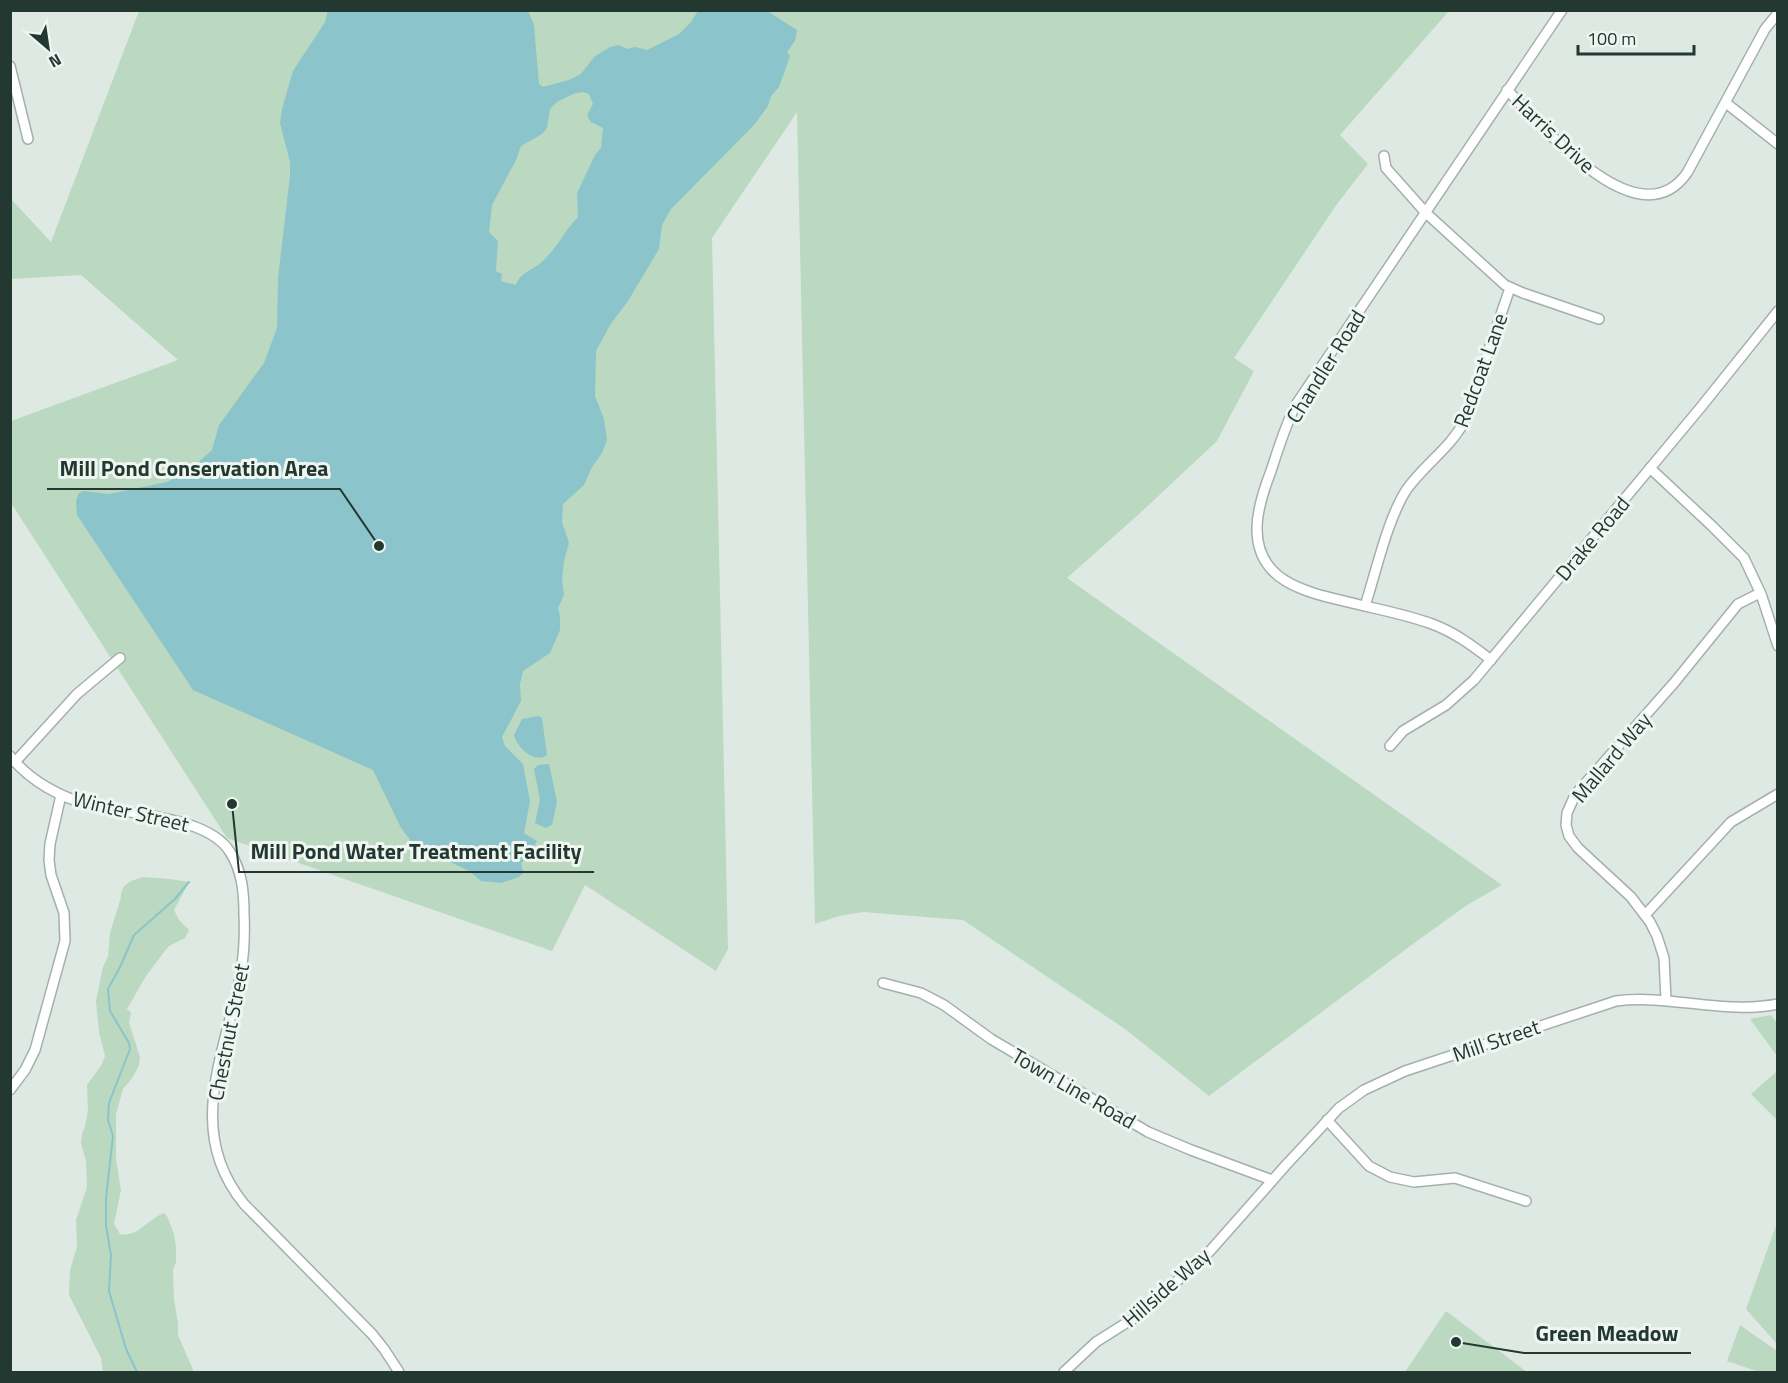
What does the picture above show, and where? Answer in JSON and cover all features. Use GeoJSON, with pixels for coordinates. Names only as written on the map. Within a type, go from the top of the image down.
{"type":"FeatureCollection","features":[{"type":"Feature","properties":{"kind":"street","name":"Chandler Road"},"geometry":{"type":"LineString","coordinates":[[1491,660],[1463,640],[1432,624],[1303,590],[1281,578],[1268,564],[1260,547],[1257,528],[1258,515],[1267,481],[1295,406],[1562,10]]}},
{"type":"Feature","properties":{"kind":"street","name":"Harris Drive"},"geometry":{"type":"LineString","coordinates":[[1507,90],[1580,161],[1623,190],[1642,195],[1666,192],[1682,181],[1691,167],[1765,29],[1778,13]]}},
{"type":"Feature","properties":{"kind":"street"},"geometry":{"type":"LineString","coordinates":[[10,66],[28,139]]}},
{"type":"Feature","properties":{"kind":"street"},"geometry":{"type":"LineString","coordinates":[[1726,103],[1778,144]]}},
{"type":"Feature","properties":{"kind":"street"},"geometry":{"type":"LineString","coordinates":[[1384,156],[1386,168],[1426,213],[1488,271],[1510,288],[1599,319]]}},
{"type":"Feature","properties":{"kind":"street","name":"Redcoat Lane"},"geometry":{"type":"LineString","coordinates":[[1365,606],[1399,502],[1414,480],[1455,436],[1464,422],[1510,288]]}},
{"type":"Feature","properties":{"kind":"street","name":"Drake Road"},"geometry":{"type":"LineString","coordinates":[[1390,746],[1404,730],[1454,699],[1491,660],[1778,312]]}},
{"type":"Feature","properties":{"kind":"street"},"geometry":{"type":"LineString","coordinates":[[1650,468],[1737,551],[1749,566],[1778,645]]}},
{"type":"Feature","properties":{"kind":"street","name":"Mallard Way"},"geometry":{"type":"LineString","coordinates":[[1666,1000],[1664,958],[1657,936],[1631,897],[1573,843],[1567,828],[1568,809],[1575,795],[1674,683],[1738,604],[1760,593]]}},
{"type":"Feature","properties":{"kind":"street"},"geometry":{"type":"LineString","coordinates":[[13,759],[77,694],[120,658]]}},
{"type":"Feature","properties":{"kind":"street","name":"Winter Street"},"geometry":{"type":"LineString","coordinates":[[13,759],[34,778],[62,795],[90,805],[193,825],[209,832],[223,843]]}},
{"type":"Feature","properties":{"kind":"street"},"geometry":{"type":"LineString","coordinates":[[1645,915],[1731,822],[1778,794]]}},
{"type":"Feature","properties":{"kind":"street"},"geometry":{"type":"LineString","coordinates":[[12,1084],[34,1050],[65,941],[64,913],[51,875],[49,860],[50,844],[62,795]]}},
{"type":"Feature","properties":{"kind":"street","name":"Chestnut Street"},"geometry":{"type":"LineString","coordinates":[[223,843],[239,870],[243,894],[244,925],[240,977],[213,1089],[214,1140],[220,1165],[229,1184],[244,1204],[372,1334],[399,1372]]}},
{"type":"Feature","properties":{"kind":"street","name":"Town Line Road"},"geometry":{"type":"LineString","coordinates":[[884,983],[921,993],[944,1005],[991,1039],[1148,1132],[1272,1180]]}},
{"type":"Feature","properties":{"kind":"street","name":"Mill Street"},"geometry":{"type":"LineString","coordinates":[[1261,1193],[1327,1120],[1355,1095],[1405,1071],[1604,1004],[1627,1000],[1666,1000],[1751,1008],[1778,1004]]}},
{"type":"Feature","properties":{"kind":"street"},"geometry":{"type":"LineString","coordinates":[[1327,1120],[1370,1166],[1390,1177],[1414,1182],[1455,1178],[1526,1201]]}},
{"type":"Feature","properties":{"kind":"street","name":"Hillside Way"},"geometry":{"type":"LineString","coordinates":[[1064,1372],[1096,1342],[1139,1315],[1165,1293],[1210,1251],[1261,1193]]}},
{"type":"Feature","properties":{"kind":"green space"},"geometry":{"type":"Polygon","coordinates":[[[139,11],[1449,11],[1340,135],[1368,164],[1337,204],[1234,358],[1254,371],[1217,441],[1067,578],[1502,885],[1467,905],[1417,941],[1209,1096],[1125,1029],[963,920],[863,912],[839,916],[815,924],[797,112],[712,238],[728,949],[716,971],[585,885],[552,951],[227,838],[11,503],[11,421],[178,360],[81,275],[11,279],[11,199],[51,242],[139,11]]]}},
{"type":"Feature","properties":{"kind":"green space"},"geometry":{"type":"Polygon","coordinates":[[[144,877],[189,882],[174,910],[179,920],[189,930],[185,938],[169,946],[164,952],[146,976],[127,1009],[131,1013],[129,1023],[140,1057],[133,1077],[123,1089],[116,1114],[116,1159],[121,1190],[114,1224],[120,1234],[126,1234],[137,1231],[164,1213],[167,1216],[176,1246],[176,1262],[173,1270],[178,1335],[194,1372],[103,1372],[101,1358],[69,1295],[70,1270],[77,1247],[76,1220],[87,1187],[86,1161],[81,1143],[88,1110],[87,1085],[105,1056],[99,1032],[96,1001],[121,892],[131,881],[144,877]]]}},
{"type":"Feature","properties":{"kind":"green space"},"geometry":{"type":"Polygon","coordinates":[[[1771,1015],[1777,1023],[1777,1056],[1750,1019],[1771,1015]]]}},
{"type":"Feature","properties":{"kind":"green space"},"geometry":{"type":"Polygon","coordinates":[[[1777,1071],[1777,1120],[1751,1094],[1777,1071]]]}},
{"type":"Feature","properties":{"kind":"green space"},"geometry":{"type":"Polygon","coordinates":[[[1777,1223],[1777,1344],[1746,1309],[1777,1223]]]}},
{"type":"Feature","properties":{"kind":"green space"},"geometry":{"type":"Polygon","coordinates":[[[1446,1311],[1527,1372],[1405,1372],[1446,1311]]]}},
{"type":"Feature","properties":{"kind":"green space"},"geometry":{"type":"Polygon","coordinates":[[[1740,1325],[1777,1351],[1777,1372],[1759,1372],[1727,1361],[1740,1325]]]}},
{"type":"Feature","properties":{"kind":"water"},"geometry":{"type":"Polygon","coordinates":[[[328,10],[528,11],[534,25],[539,84],[543,87],[581,74],[594,57],[610,47],[618,45],[628,49],[635,47],[647,50],[679,34],[698,11],[767,11],[797,30],[795,41],[787,52],[790,56],[779,87],[771,96],[768,106],[754,125],[671,209],[662,225],[659,249],[596,351],[595,396],[604,419],[607,440],[584,485],[563,504],[562,522],[569,543],[562,579],[564,595],[558,608],[560,630],[550,653],[523,671],[520,684],[521,701],[502,737],[505,746],[523,764],[530,801],[524,833],[537,841],[529,857],[521,863],[523,873],[519,877],[501,883],[481,881],[469,871],[411,841],[401,828],[373,770],[193,690],[77,515],[76,501],[79,493],[83,491],[109,494],[167,482],[191,469],[212,450],[219,425],[264,363],[277,328],[278,278],[290,176],[290,162],[280,123],[282,109],[293,71],[325,22],[328,10]],[[582,92],[573,94],[557,102],[550,109],[547,128],[542,134],[521,146],[492,205],[489,232],[498,241],[496,271],[502,274],[501,281],[516,285],[521,277],[548,256],[578,217],[577,193],[595,155],[601,148],[603,128],[591,122],[587,115],[593,104],[589,94],[582,92]]]}},
{"type":"Feature","properties":{"kind":"water"},"geometry":{"type":"Polygon","coordinates":[[[539,716],[542,718],[547,755],[537,758],[527,753],[519,745],[514,735],[522,719],[539,716]]]}},
{"type":"Feature","properties":{"kind":"water"},"geometry":{"type":"Polygon","coordinates":[[[549,764],[557,802],[552,825],[546,828],[535,823],[540,800],[534,769],[538,765],[549,764]]]}},
{"type":"Feature","properties":{"kind":"waterway"},"geometry":{"type":"LineString","coordinates":[[137,1372],[126,1349],[109,1291],[111,1255],[106,1226],[106,1198],[113,1136],[108,1120],[109,1103],[130,1049],[129,1043],[110,1011],[108,989],[134,935],[175,899],[189,882]]}},
{"type":"Feature","properties":{"kind":"place","name":"Mill Pond Conservation Area"},"geometry":{"type":"Point","coordinates":[379,546]}},
{"type":"Feature","properties":{"kind":"place","name":"Mill Pond Water Treatment Facility"},"geometry":{"type":"Point","coordinates":[232,804]}},
{"type":"Feature","properties":{"kind":"place","name":"Green Meadow"},"geometry":{"type":"Point","coordinates":[1456,1342]}}]}
